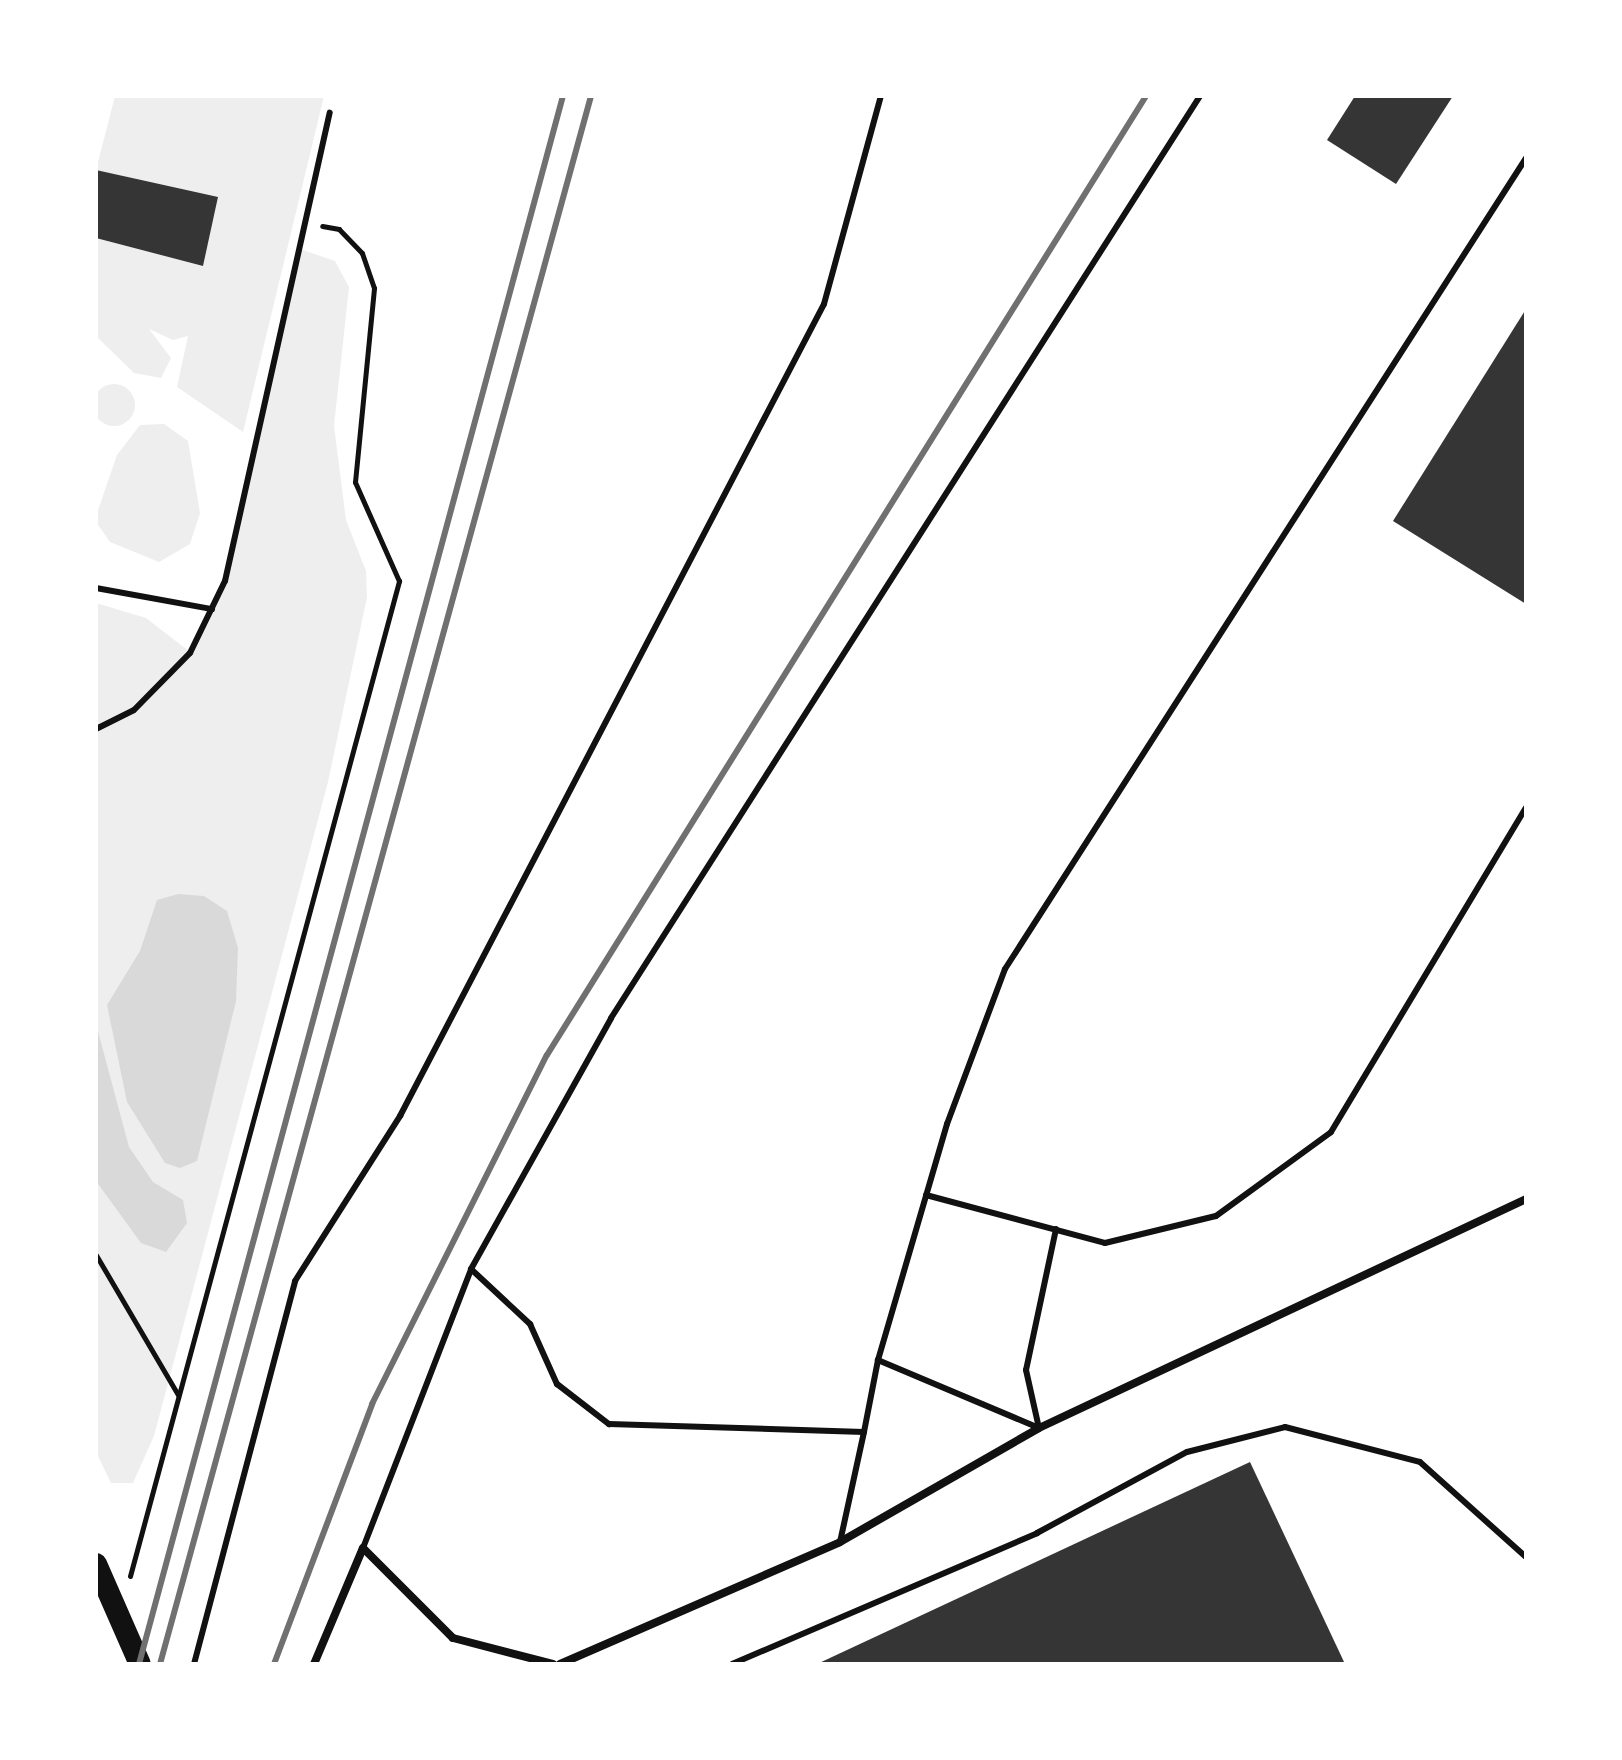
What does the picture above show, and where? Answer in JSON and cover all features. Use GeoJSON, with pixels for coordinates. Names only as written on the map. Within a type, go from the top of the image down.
{"type":"FeatureCollection","features":[{"type":"Feature","properties":{"kind":"highway"},"geometry":{"type":"LineString","coordinates":[[96,1564],[140,1664]]}},
{"type":"Feature","properties":{"kind":"street"},"geometry":{"type":"LineString","coordinates":[[560,1664],[840,1542],[1039,1428],[1526,1199]]}},
{"type":"Feature","properties":{"kind":"street"},"geometry":{"type":"LineString","coordinates":[[314,1664],[363,1548],[453,1638],[553,1664]]}},
{"type":"Feature","properties":{"kind":"lane"},"geometry":{"type":"LineString","coordinates":[[194,1664],[295,1281],[400,1116],[824,304],[881,96]]}},
{"type":"Feature","properties":{"kind":"lane"},"geometry":{"type":"LineString","coordinates":[[363,1548],[471,1269],[611,1018],[1200,96]]}},
{"type":"Feature","properties":{"kind":"lane"},"geometry":{"type":"LineString","coordinates":[[96,729],[134,710],[190,653],[225,581],[330,113]]}},
{"type":"Feature","properties":{"kind":"lane"},"geometry":{"type":"LineString","coordinates":[[840,1542],[878,1360],[926,1195],[1005,969],[1526,158]]}},
{"type":"Feature","properties":{"kind":"lane"},"geometry":{"type":"LineString","coordinates":[[96,588],[212,609]]}},
{"type":"Feature","properties":{"kind":"lane"},"geometry":{"type":"LineString","coordinates":[[926,1195],[1105,1243],[1216,1216],[1331,1132],[1526,808]]}},
{"type":"Feature","properties":{"kind":"lane"},"geometry":{"type":"LineString","coordinates":[[1039,1428],[1026,1370],[1056,1229]]}},
{"type":"Feature","properties":{"kind":"lane"},"geometry":{"type":"LineString","coordinates":[[471,1269],[530,1324],[557,1384],[609,1424],[864,1432]]}},
{"type":"Feature","properties":{"kind":"lane"},"geometry":{"type":"LineString","coordinates":[[878,1360],[1039,1428]]}},
{"type":"Feature","properties":{"kind":"lane"},"geometry":{"type":"LineString","coordinates":[[732,1664],[1037,1533],[1187,1452],[1285,1427],[1420,1462],[1526,1557]]}},
{"type":"Feature","properties":{"kind":"path"},"geometry":{"type":"LineString","coordinates":[[126,1589],[399,581],[355,482],[374,288],[362,253],[339,229],[306,223]]}},
{"type":"Feature","properties":{"kind":"path"},"geometry":{"type":"LineString","coordinates":[[96,1255],[178,1395]]}},
{"type":"Feature","properties":{"kind":"shaded area"},"geometry":{"type":"Polygon","coordinates":[[[115,96],[324,96],[243,432],[177,387],[188,336],[173,340],[149,329],[171,358],[161,378],[134,373],[96,336],[96,238],[203,266],[218,198],[96,170],[115,96]]]}},
{"type":"Feature","properties":{"kind":"shaded area"},"geometry":{"type":"Polygon","coordinates":[[[300,249],[335,261],[349,287],[334,426],[346,520],[366,571],[367,597],[328,782],[154,1436],[133,1483],[111,1483],[96,1452],[96,603],[146,618],[190,652],[225,581],[300,249]]]}},
{"type":"Feature","properties":{"kind":"shaded area"},"geometry":{"type":"Polygon","coordinates":[[[114,384],[129,390],[135,405],[129,420],[114,426],[99,420],[93,405],[99,390],[114,384]]]}},
{"type":"Feature","properties":{"kind":"shaded area"},"geometry":{"type":"Polygon","coordinates":[[[164,424],[188,441],[200,513],[190,544],[159,562],[110,542],[96,522],[96,516],[117,455],[140,425],[164,424]]]}},
{"type":"Feature","properties":{"kind":"shaded area"},"geometry":{"type":"Polygon","coordinates":[[[178,894],[204,896],[227,911],[238,948],[236,1001],[197,1161],[180,1168],[165,1163],[127,1102],[107,1005],[140,951],[157,900],[178,894]]]}},
{"type":"Feature","properties":{"kind":"shaded area"},"geometry":{"type":"Polygon","coordinates":[[[96,1024],[129,1147],[153,1182],[183,1200],[187,1223],[166,1252],[141,1243],[96,1181],[96,1024]]]}},
{"type":"Feature","properties":{"kind":"building"},"geometry":{"type":"Polygon","coordinates":[[[1355,96],[1453,96],[1396,184],[1327,140],[1355,96]]]}},
{"type":"Feature","properties":{"kind":"building"},"geometry":{"type":"Polygon","coordinates":[[[96,170],[218,197],[203,266],[96,238],[96,170]]]}},
{"type":"Feature","properties":{"kind":"building"},"geometry":{"type":"Polygon","coordinates":[[[1526,309],[1526,604],[1393,521],[1526,309]]]}},
{"type":"Feature","properties":{"kind":"building"},"geometry":{"type":"Polygon","coordinates":[[[1250,1462],[1345,1664],[817,1664],[1250,1462]]]}},
{"type":"Feature","properties":{"kind":"railway"},"geometry":{"type":"LineString","coordinates":[[139,1664],[563,96]]}},
{"type":"Feature","properties":{"kind":"railway"},"geometry":{"type":"LineString","coordinates":[[160,1664],[591,96]]}},
{"type":"Feature","properties":{"kind":"railway"},"geometry":{"type":"LineString","coordinates":[[274,1664],[372,1404],[547,1055],[1146,96]]}}]}
